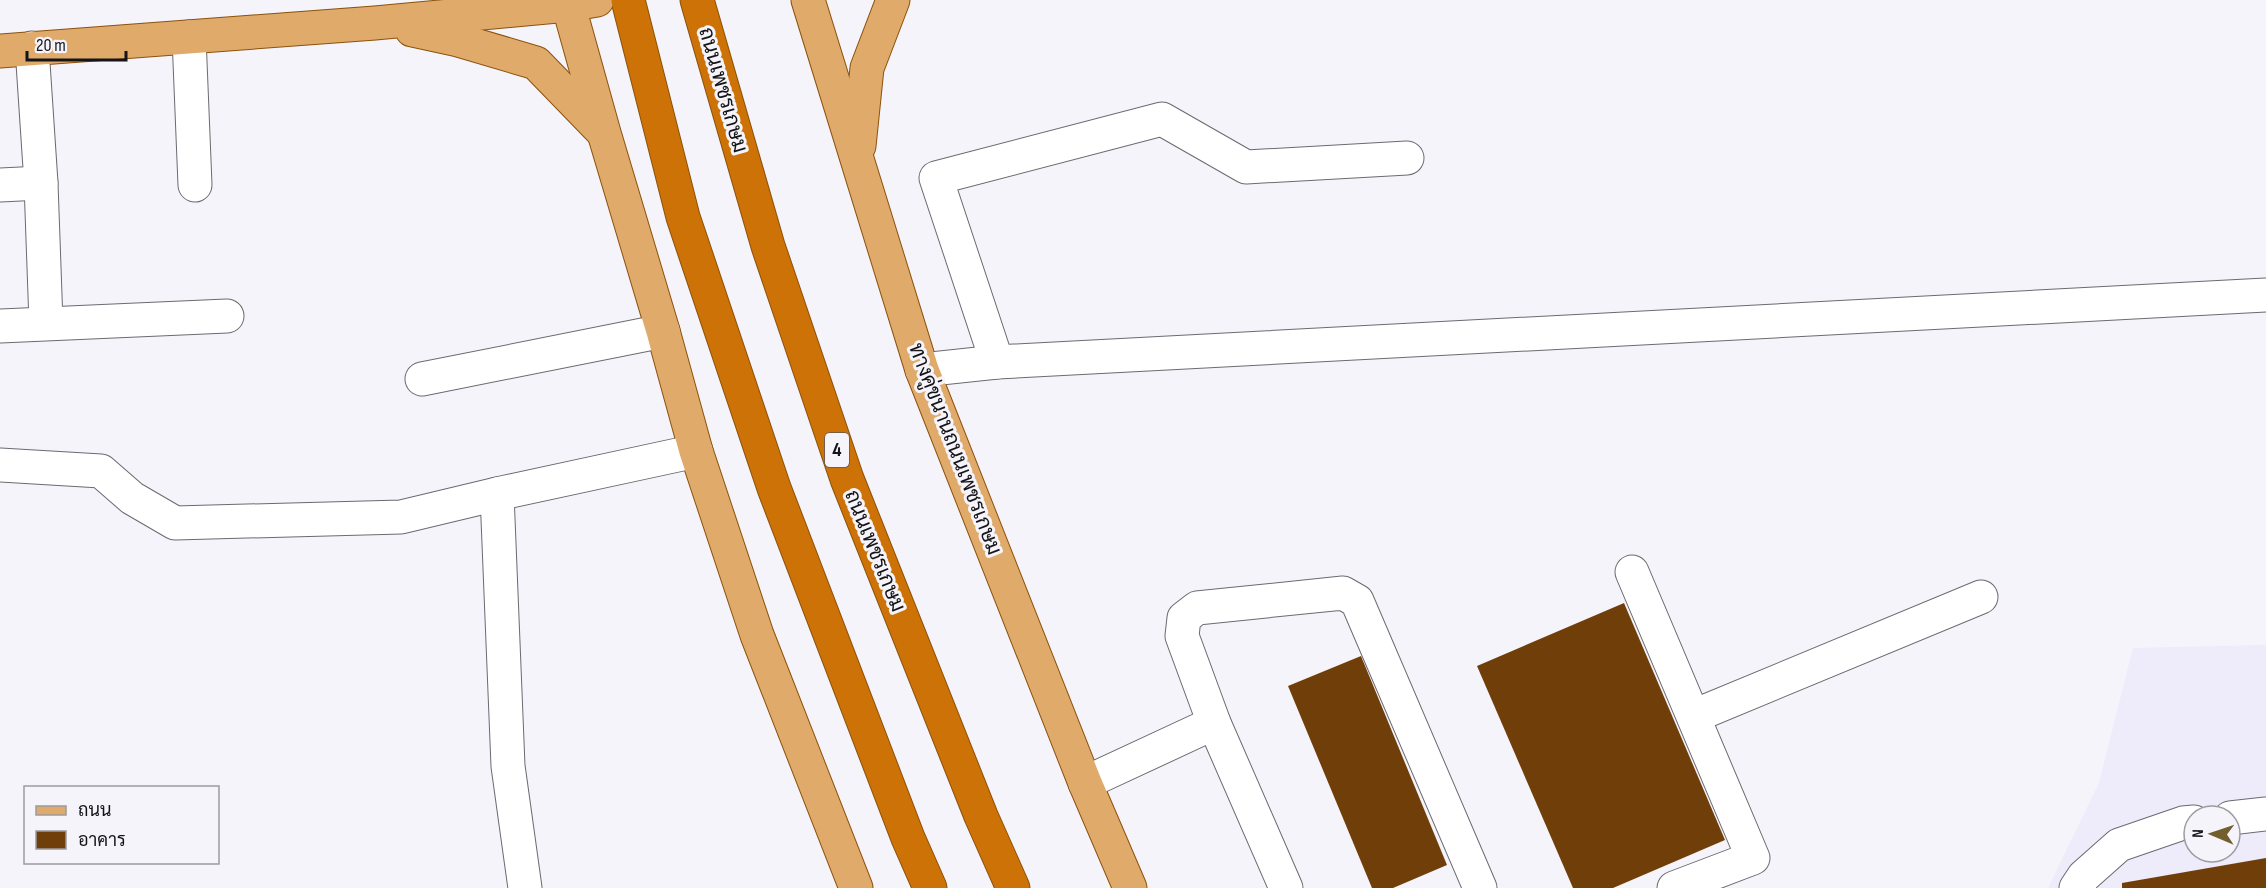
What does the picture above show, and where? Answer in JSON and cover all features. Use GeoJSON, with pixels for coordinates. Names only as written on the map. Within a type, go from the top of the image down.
{"type":"FeatureCollection","features":[{"type":"Feature","properties":{"kind":"highway"},"geometry":{"type":"LineString","coordinates":[[628,0],[683,217],[774,488],[908,838],[930,888]]}},
{"type":"Feature","properties":{"kind":"highway","name":"ถนนเพชรเกษม"},"geometry":{"type":"LineString","coordinates":[[697,0],[768,246],[847,479],[981,816],[1013,888]]}},
{"type":"Feature","properties":{"kind":"main road","name":"ทางคู่ขนานถนนเพชรเกษม"},"geometry":{"type":"LineString","coordinates":[[808,0],[922,370],[1085,783],[1130,888]]}},
{"type":"Feature","properties":{"kind":"main road"},"geometry":{"type":"LineString","coordinates":[[857,159],[867,68],[893,0]]}},
{"type":"Feature","properties":{"kind":"main road"},"geometry":{"type":"LineString","coordinates":[[0,51],[375,23],[577,2],[604,133],[696,451],[757,635],[856,888]]}},
{"type":"Feature","properties":{"kind":"main road"},"geometry":{"type":"LineString","coordinates":[[375,23],[458,39],[536,63],[604,133]]}},
{"type":"Feature","properties":{"kind":"street"},"geometry":{"type":"LineString","coordinates":[[189,37],[195,185]]}},
{"type":"Feature","properties":{"kind":"street"},"geometry":{"type":"LineString","coordinates":[[32,48],[41,183],[46,323]]}},
{"type":"Feature","properties":{"kind":"street"},"geometry":{"type":"LineString","coordinates":[[997,362],[936,178],[1162,119],[1246,166],[1407,158]]}},
{"type":"Feature","properties":{"kind":"street"},"geometry":{"type":"LineString","coordinates":[[0,185],[41,183]]}},
{"type":"Feature","properties":{"kind":"street"},"geometry":{"type":"LineString","coordinates":[[922,370],[997,362],[2266,296]]}},
{"type":"Feature","properties":{"kind":"street"},"geometry":{"type":"LineString","coordinates":[[0,326],[227,316]]}},
{"type":"Feature","properties":{"kind":"street"},"geometry":{"type":"LineString","coordinates":[[422,379],[663,331]]}},
{"type":"Feature","properties":{"kind":"street"},"geometry":{"type":"LineString","coordinates":[[0,465],[101,471],[132,498],[175,524],[401,517],[696,451]]}},
{"type":"Feature","properties":{"kind":"street"},"geometry":{"type":"LineString","coordinates":[[497,494],[508,766],[525,888]]}},
{"type":"Feature","properties":{"kind":"street"},"geometry":{"type":"LineString","coordinates":[[1632,572],[1753,858],[1674,888]]}},
{"type":"Feature","properties":{"kind":"street"},"geometry":{"type":"LineString","coordinates":[[1286,888],[1214,723],[1182,636],[1184,618],[1197,608],[1343,593],[1357,601],[1480,888]]}},
{"type":"Feature","properties":{"kind":"street"},"geometry":{"type":"LineString","coordinates":[[1694,716],[1981,597]]}},
{"type":"Feature","properties":{"kind":"street"},"geometry":{"type":"LineString","coordinates":[[1085,783],[1214,723]]}},
{"type":"Feature","properties":{"kind":"street"},"geometry":{"type":"LineString","coordinates":[[2242,817],[2266,814]]}},
{"type":"Feature","properties":{"kind":"street"},"geometry":{"type":"LineString","coordinates":[[2076,888],[2084,876],[2119,845],[2182,823]]}},
{"type":"Feature","properties":{"kind":"shaded area"},"geometry":{"type":"Polygon","coordinates":[[[2266,645],[2266,888],[2048,888],[2099,783],[2133,648],[2266,645]]]}},
{"type":"Feature","properties":{"kind":"building"},"geometry":{"type":"Polygon","coordinates":[[[1624,603],[1725,840],[1613,888],[1573,888],[1477,666],[1624,603]]]}},
{"type":"Feature","properties":{"kind":"building"},"geometry":{"type":"Polygon","coordinates":[[[1361,656],[1447,865],[1393,888],[1372,888],[1288,686],[1361,656]]]}},
{"type":"Feature","properties":{"kind":"building"},"geometry":{"type":"Polygon","coordinates":[[[2266,858],[2266,888],[2122,888],[2122,883],[2242,864],[2266,858]]]}}]}
